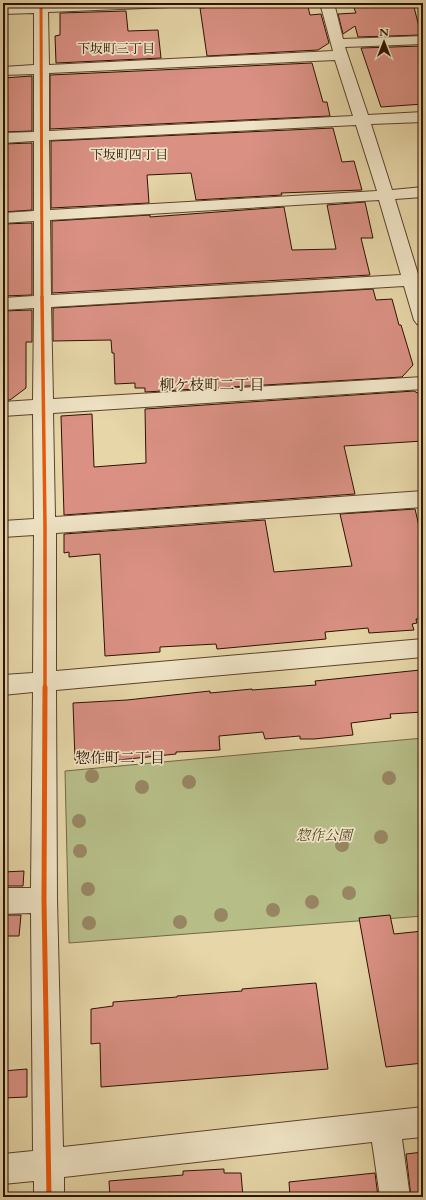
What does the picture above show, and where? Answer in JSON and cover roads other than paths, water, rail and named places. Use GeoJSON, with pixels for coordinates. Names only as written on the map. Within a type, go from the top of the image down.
{"type":"FeatureCollection","features":[{"type":"Feature","properties":{"kind":"street"},"geometry":{"type":"LineString","coordinates":[[3,10],[41,6],[169,3]]}},
{"type":"Feature","properties":{"kind":"street"},"geometry":{"type":"LineString","coordinates":[[327,3],[339,49],[386,195],[417,279],[423,320]]}},
{"type":"Feature","properties":{"kind":"street"},"geometry":{"type":"LineString","coordinates":[[41,6],[41,216],[45,526],[44,900],[49,1197]]}},
{"type":"Feature","properties":{"kind":"street"},"geometry":{"type":"LineString","coordinates":[[3,71],[339,49],[423,40]]}},
{"type":"Feature","properties":{"kind":"street"},"geometry":{"type":"LineString","coordinates":[[3,138],[423,117]]}},
{"type":"Feature","properties":{"kind":"street"},"geometry":{"type":"LineString","coordinates":[[3,218],[423,192]]}},
{"type":"Feature","properties":{"kind":"street"},"geometry":{"type":"LineString","coordinates":[[3,304],[417,279]]}},
{"type":"Feature","properties":{"kind":"street"},"geometry":{"type":"LineString","coordinates":[[3,409],[423,383]]}},
{"type":"Feature","properties":{"kind":"street"},"geometry":{"type":"LineString","coordinates":[[3,529],[423,499]]}},
{"type":"Feature","properties":{"kind":"street"},"geometry":{"type":"LineString","coordinates":[[3,685],[423,648]]}},
{"type":"Feature","properties":{"kind":"street"},"geometry":{"type":"LineString","coordinates":[[3,901],[44,900]]}},
{"type":"Feature","properties":{"kind":"street"},"geometry":{"type":"LineString","coordinates":[[3,1169],[423,1122]]}},
{"type":"Feature","properties":{"kind":"street"},"geometry":{"type":"LineString","coordinates":[[386,1126],[395,1197]]}},
{"type":"Feature","properties":{"kind":"district","name":"下坂町三丁目"},"geometry":{"type":"Point","coordinates":[116,48]}},
{"type":"Feature","properties":{"kind":"district","name":"下坂町四丁目"},"geometry":{"type":"Point","coordinates":[129,154]}},
{"type":"Feature","properties":{"kind":"district","name":"柳ケ枝町二丁目"},"geometry":{"type":"Point","coordinates":[212,385]}},
{"type":"Feature","properties":{"kind":"district","name":"惣作町二丁目"},"geometry":{"type":"Point","coordinates":[120,758]}},
{"type":"Feature","properties":{"kind":"park label","name":"惣作公園"},"geometry":{"type":"Point","coordinates":[324,835]}}]}
